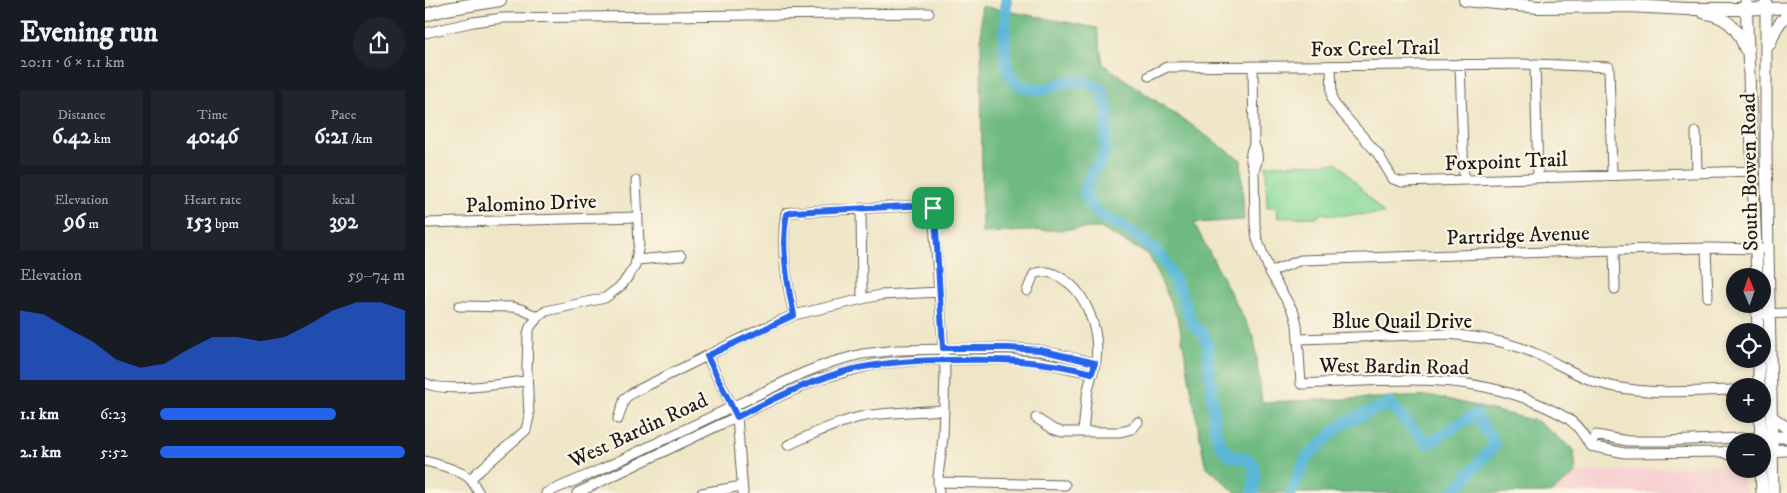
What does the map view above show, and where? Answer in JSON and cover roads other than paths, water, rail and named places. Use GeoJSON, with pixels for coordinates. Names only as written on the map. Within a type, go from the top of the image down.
{"type":"FeatureCollection","features":[{"type":"Feature","properties":{"kind":"highway"},"geometry":{"type":"LineString","coordinates":[[425,15],[446,9],[500,0]]}},
{"type":"Feature","properties":{"kind":"highway"},"geometry":{"type":"LineString","coordinates":[[1465,0],[1538,8],[1628,6],[1688,9],[1746,4]]}},
{"type":"Feature","properties":{"kind":"highway"},"geometry":{"type":"LineString","coordinates":[[1688,9],[1707,0]]}},
{"type":"Feature","properties":{"kind":"main road"},"geometry":{"type":"LineString","coordinates":[[1746,4],[1766,4],[1787,8]]}},
{"type":"Feature","properties":{"kind":"main road","name":"South Bowen Road"},"geometry":{"type":"LineString","coordinates":[[1746,4],[1757,268]]}},
{"type":"Feature","properties":{"kind":"main road","name":"South Bowen Road"},"geometry":{"type":"LineString","coordinates":[[1766,4],[1769,268]]}},
{"type":"Feature","properties":{"kind":"main road"},"geometry":{"type":"LineString","coordinates":[[1688,9],[1719,16],[1735,28],[1743,43],[1748,61]]}},
{"type":"Feature","properties":{"kind":"main road"},"geometry":{"type":"LineString","coordinates":[[1767,56],[1775,30],[1780,21],[1787,16]]}},
{"type":"Feature","properties":{"kind":"main road","name":"South Bowen Road"},"geometry":{"type":"LineString","coordinates":[[1770,313],[1773,436],[1771,441]]}},
{"type":"Feature","properties":{"kind":"main road"},"geometry":{"type":"LineString","coordinates":[[1772,418],[1787,428]]}},
{"type":"Feature","properties":{"kind":"main road"},"geometry":{"type":"LineString","coordinates":[[1773,436],[1787,437]]}},
{"type":"Feature","properties":{"kind":"main road"},"geometry":{"type":"LineString","coordinates":[[1771,451],[1787,450]]}},
{"type":"Feature","properties":{"kind":"main road","name":"South Bowen Road"},"geometry":{"type":"LineString","coordinates":[[1771,478],[1773,493]]}},
{"type":"Feature","properties":{"kind":"street"},"geometry":{"type":"LineString","coordinates":[[425,33],[473,22],[503,18],[929,14]]}},
{"type":"Feature","properties":{"kind":"street"},"geometry":{"type":"LineString","coordinates":[[1459,64],[1464,180]]}},
{"type":"Feature","properties":{"kind":"street"},"geometry":{"type":"LineString","coordinates":[[1535,64],[1538,178]]}},
{"type":"Feature","properties":{"kind":"street","name":"Fox Creel Trail"},"geometry":{"type":"LineString","coordinates":[[1149,76],[1167,67],[1535,64],[1609,67],[1612,175]]}},
{"type":"Feature","properties":{"kind":"street"},"geometry":{"type":"LineString","coordinates":[[1253,66],[1254,145],[1258,160],[1254,170],[1256,234],[1270,272],[1294,313],[1299,340]]}},
{"type":"Feature","properties":{"kind":"street","name":"Foxpoint Trail"},"geometry":{"type":"LineString","coordinates":[[1331,66],[1332,100],[1378,154],[1393,178],[1402,182],[1754,171]]}},
{"type":"Feature","properties":{"kind":"street"},"geometry":{"type":"LineString","coordinates":[[1696,132],[1697,173]]}},
{"type":"Feature","properties":{"kind":"street"},"geometry":{"type":"LineString","coordinates":[[470,479],[526,430],[529,417],[527,381],[528,334],[530,327],[546,311],[605,298],[622,285],[635,266],[639,244],[636,182]]}},
{"type":"Feature","properties":{"kind":"street"},"geometry":{"type":"LineString","coordinates":[[794,315],[787,284],[785,237],[787,214],[793,212],[861,208],[931,206],[934,210],[944,360],[944,410],[938,482],[939,493]]}},
{"type":"Feature","properties":{"kind":"street"},"geometry":{"type":"LineString","coordinates":[[861,208],[862,298]]}},
{"type":"Feature","properties":{"kind":"street","name":"Palomino Drive"},"geometry":{"type":"LineString","coordinates":[[425,223],[637,217]]}},
{"type":"Feature","properties":{"kind":"street"},"geometry":{"type":"LineString","coordinates":[[1706,248],[1708,297]]}},
{"type":"Feature","properties":{"kind":"street","name":"Partridge Avenue"},"geometry":{"type":"LineString","coordinates":[[1270,272],[1301,260],[1614,250],[1768,249]]}},
{"type":"Feature","properties":{"kind":"street"},"geometry":{"type":"LineString","coordinates":[[1614,250],[1615,289]]}},
{"type":"Feature","properties":{"kind":"street"},"geometry":{"type":"LineString","coordinates":[[637,260],[681,256]]}},
{"type":"Feature","properties":{"kind":"street"},"geometry":{"type":"LineString","coordinates":[[1027,292],[1034,274],[1039,272],[1055,274],[1068,282],[1081,296],[1087,307],[1096,342],[1095,363],[1086,402],[1083,431]]}},
{"type":"Feature","properties":{"kind":"street"},"geometry":{"type":"LineString","coordinates":[[618,419],[625,398],[707,356],[794,315],[862,298],[889,294],[940,292]]}},
{"type":"Feature","properties":{"kind":"street"},"geometry":{"type":"LineString","coordinates":[[459,306],[513,307],[538,318]]}},
{"type":"Feature","properties":{"kind":"street"},"geometry":{"type":"LineString","coordinates":[[1771,313],[1787,312]]}},
{"type":"Feature","properties":{"kind":"street","name":"Blue Quail Drive"},"geometry":{"type":"LineString","coordinates":[[1299,340],[1449,334],[1507,344],[1532,352],[1578,375],[1599,383],[1621,388],[1653,392],[1726,390]]}},
{"type":"Feature","properties":{"kind":"street","name":"West Bardin Road"},"geometry":{"type":"LineString","coordinates":[[1299,340],[1301,384],[1447,380],[1499,389],[1569,418],[1583,431],[1591,446]]}},
{"type":"Feature","properties":{"kind":"street","name":"West Bardin Road"},"geometry":{"type":"LineString","coordinates":[[546,493],[602,469],[803,372],[862,354],[943,348],[1008,348],[1040,350],[1095,363]]}},
{"type":"Feature","properties":{"kind":"street"},"geometry":{"type":"LineString","coordinates":[[702,493],[743,489],[737,417],[707,356]]}},
{"type":"Feature","properties":{"kind":"street","name":"West Bardin Road"},"geometry":{"type":"LineString","coordinates":[[577,493],[819,379],[876,364],[921,360],[1008,359],[1064,366],[1092,373]]}},
{"type":"Feature","properties":{"kind":"street"},"geometry":{"type":"LineString","coordinates":[[425,383],[436,387],[450,388],[527,381]]}},
{"type":"Feature","properties":{"kind":"street"},"geometry":{"type":"LineString","coordinates":[[788,445],[815,433],[865,416],[944,410]]}},
{"type":"Feature","properties":{"kind":"street"},"geometry":{"type":"LineString","coordinates":[[1035,418],[1062,432],[1120,432],[1132,429],[1138,422]]}},
{"type":"Feature","properties":{"kind":"street"},"geometry":{"type":"LineString","coordinates":[[1726,440],[1628,441],[1595,435],[1591,446],[1625,453],[1726,453]]}},
{"type":"Feature","properties":{"kind":"street"},"geometry":{"type":"LineString","coordinates":[[425,461],[441,465],[470,479],[479,493]]}},
{"type":"Feature","properties":{"kind":"street"},"geometry":{"type":"LineString","coordinates":[[938,482],[1065,485]]}},
{"type":"Feature","properties":{"kind":"waterway"},"geometry":{"type":"LineString","coordinates":[[1006,0],[1004,40],[1008,69],[1013,80],[1025,87],[1038,90],[1075,81],[1085,82],[1101,89],[1108,109],[1104,155],[1092,172],[1085,194],[1090,205],[1099,215],[1121,225],[1143,240],[1163,258],[1180,292],[1191,321],[1203,334],[1207,344],[1215,429],[1219,441],[1228,454],[1246,459],[1253,465],[1253,493]]}},
{"type":"Feature","properties":{"kind":"waterway"},"geometry":{"type":"LineString","coordinates":[[1291,493],[1306,458],[1342,424],[1389,403],[1427,444],[1475,414],[1495,445],[1452,493]]}}]}
